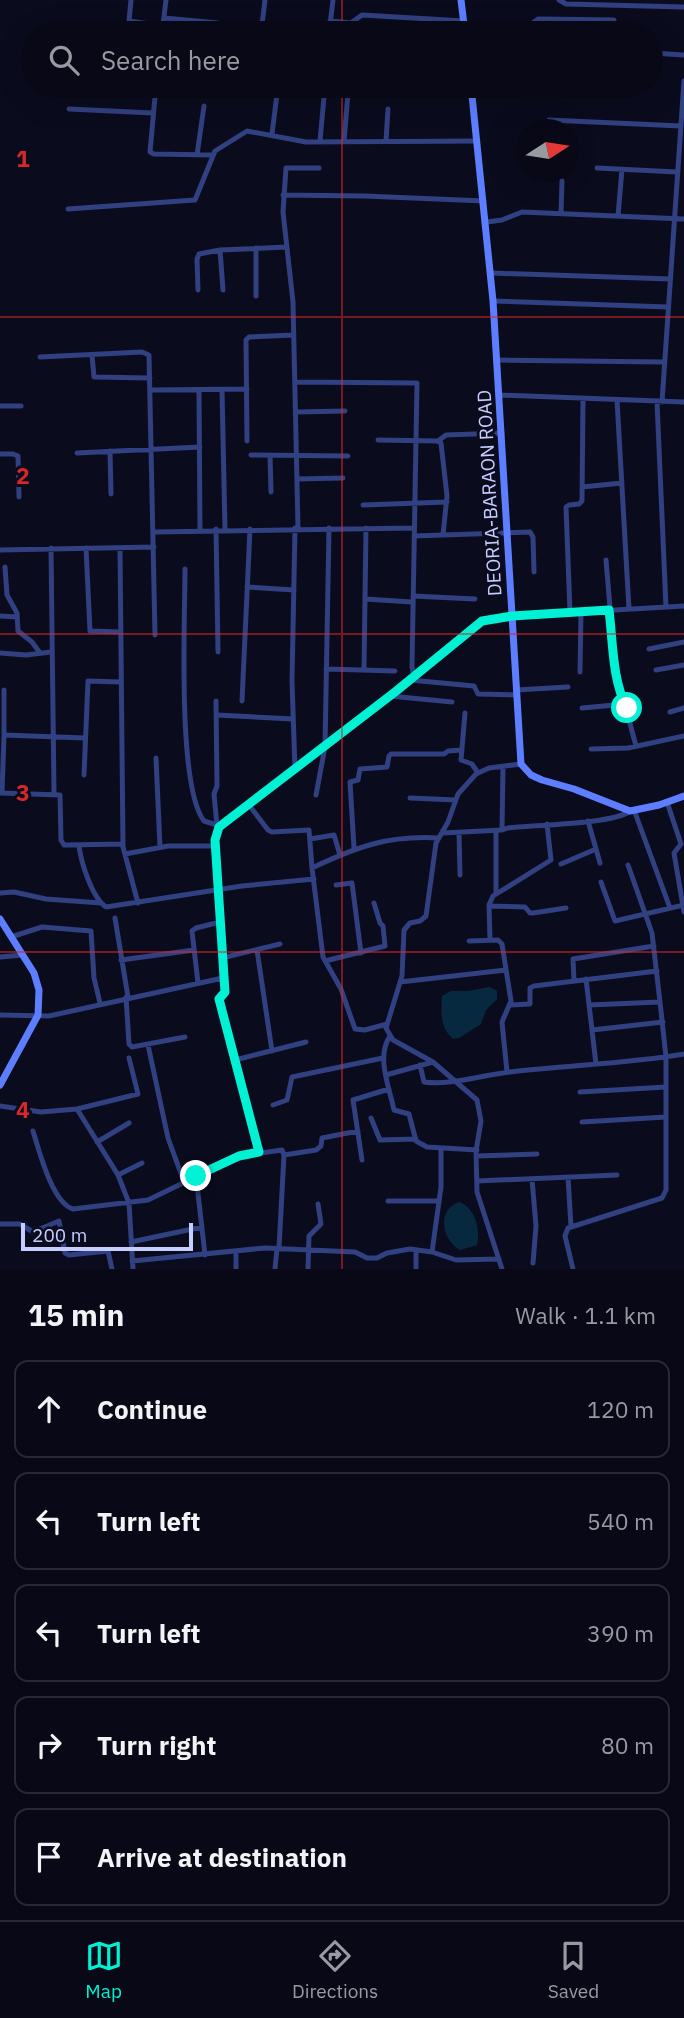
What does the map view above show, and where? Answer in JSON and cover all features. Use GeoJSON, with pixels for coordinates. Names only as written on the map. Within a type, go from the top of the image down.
{"type":"FeatureCollection","features":[{"type":"Feature","properties":{"kind":"street"},"geometry":{"type":"LineString","coordinates":[[129,21],[131,0]]}},
{"type":"Feature","properties":{"kind":"street"},"geometry":{"type":"LineString","coordinates":[[164,21],[166,0]]}},
{"type":"Feature","properties":{"kind":"street"},"geometry":{"type":"LineString","coordinates":[[262,21],[265,0]]}},
{"type":"Feature","properties":{"kind":"street"},"geometry":{"type":"LineString","coordinates":[[330,21],[333,0]]}},
{"type":"Feature","properties":{"kind":"street"},"geometry":{"type":"LineString","coordinates":[[356,21],[362,15],[464,21],[461,0]]}},
{"type":"Feature","properties":{"kind":"street"},"geometry":{"type":"LineString","coordinates":[[559,0],[566,4],[684,7]]}},
{"type":"Feature","properties":{"kind":"street"},"geometry":{"type":"LineString","coordinates":[[592,4],[593,20]]}},
{"type":"Feature","properties":{"kind":"street"},"geometry":{"type":"LineString","coordinates":[[164,18],[196,21]]}},
{"type":"Feature","properties":{"kind":"street"},"geometry":{"type":"LineString","coordinates":[[535,21],[614,20]]}},
{"type":"Feature","properties":{"kind":"street"},"geometry":{"type":"LineString","coordinates":[[663,53],[684,55]]}},
{"type":"Feature","properties":{"kind":"street"},"geometry":{"type":"LineString","coordinates":[[666,607],[660,402],[684,81]]}},
{"type":"Feature","properties":{"kind":"street"},"geometry":{"type":"LineString","coordinates":[[155,98],[149,149],[152,154],[212,155]]}},
{"type":"Feature","properties":{"kind":"street"},"geometry":{"type":"LineString","coordinates":[[272,134],[276,98]]}},
{"type":"Feature","properties":{"kind":"street"},"geometry":{"type":"LineString","coordinates":[[320,141],[324,98]]}},
{"type":"Feature","properties":{"kind":"street"},"geometry":{"type":"LineString","coordinates":[[344,141],[348,98]]}},
{"type":"Feature","properties":{"kind":"street","name":"DEORIA-BARAON ROAD"},"geometry":{"type":"LineString","coordinates":[[473,98],[494,301],[521,764]]}},
{"type":"Feature","properties":{"kind":"street"},"geometry":{"type":"LineString","coordinates":[[197,155],[204,106]]}},
{"type":"Feature","properties":{"kind":"street"},"geometry":{"type":"LineString","coordinates":[[69,108],[153,113]]}},
{"type":"Feature","properties":{"kind":"street"},"geometry":{"type":"LineString","coordinates":[[386,141],[388,109]]}},
{"type":"Feature","properties":{"kind":"street"},"geometry":{"type":"LineString","coordinates":[[579,121],[681,126]]}},
{"type":"Feature","properties":{"kind":"street"},"geometry":{"type":"LineString","coordinates":[[68,209],[195,201],[212,155],[243,132],[272,134],[296,141],[478,141]]}},
{"type":"Feature","properties":{"kind":"street"},"geometry":{"type":"LineString","coordinates":[[295,771],[293,719],[296,412],[294,335],[283,195],[286,168],[319,168]]}},
{"type":"Feature","properties":{"kind":"street"},"geometry":{"type":"LineString","coordinates":[[597,168],[677,172]]}},
{"type":"Feature","properties":{"kind":"street"},"geometry":{"type":"LineString","coordinates":[[618,216],[622,169]]}},
{"type":"Feature","properties":{"kind":"street"},"geometry":{"type":"LineString","coordinates":[[561,214],[562,182]]}},
{"type":"Feature","properties":{"kind":"street"},"geometry":{"type":"LineString","coordinates":[[283,195],[484,201]]}},
{"type":"Feature","properties":{"kind":"street"},"geometry":{"type":"LineString","coordinates":[[487,222],[502,220],[522,212],[684,219]]}},
{"type":"Feature","properties":{"kind":"street"},"geometry":{"type":"LineString","coordinates":[[198,290],[198,256],[220,250],[287,247]]}},
{"type":"Feature","properties":{"kind":"street"},"geometry":{"type":"LineString","coordinates":[[256,248],[256,296]]}},
{"type":"Feature","properties":{"kind":"street"},"geometry":{"type":"LineString","coordinates":[[220,250],[223,290]]}},
{"type":"Feature","properties":{"kind":"street"},"geometry":{"type":"LineString","coordinates":[[491,273],[670,279]]}},
{"type":"Feature","properties":{"kind":"street"},"geometry":{"type":"LineString","coordinates":[[494,301],[668,307]]}},
{"type":"Feature","properties":{"kind":"street"},"geometry":{"type":"LineString","coordinates":[[247,441],[247,338],[294,335]]}},
{"type":"Feature","properties":{"kind":"street"},"geometry":{"type":"LineString","coordinates":[[40,357],[146,352],[149,355],[155,635]]}},
{"type":"Feature","properties":{"kind":"street"},"geometry":{"type":"LineString","coordinates":[[92,355],[94,377],[150,378]]}},
{"type":"Feature","properties":{"kind":"street"},"geometry":{"type":"LineString","coordinates":[[497,360],[664,362]]}},
{"type":"Feature","properties":{"kind":"street"},"geometry":{"type":"LineString","coordinates":[[295,382],[414,381],[418,386],[412,679]]}},
{"type":"Feature","properties":{"kind":"street"},"geometry":{"type":"LineString","coordinates":[[150,390],[247,389]]}},
{"type":"Feature","properties":{"kind":"street"},"geometry":{"type":"LineString","coordinates":[[199,390],[200,530]]}},
{"type":"Feature","properties":{"kind":"street"},"geometry":{"type":"LineString","coordinates":[[222,390],[225,529]]}},
{"type":"Feature","properties":{"kind":"street"},"geometry":{"type":"LineString","coordinates":[[499,395],[684,402]]}},
{"type":"Feature","properties":{"kind":"street"},"geometry":{"type":"LineString","coordinates":[[570,612],[566,507],[581,503],[583,399]]}},
{"type":"Feature","properties":{"kind":"street"},"geometry":{"type":"LineString","coordinates":[[617,400],[629,609]]}},
{"type":"Feature","properties":{"kind":"street"},"geometry":{"type":"LineString","coordinates":[[0,406],[21,406]]}},
{"type":"Feature","properties":{"kind":"street"},"geometry":{"type":"LineString","coordinates":[[296,412],[345,411]]}},
{"type":"Feature","properties":{"kind":"street"},"geometry":{"type":"LineString","coordinates":[[377,440],[439,441],[446,435],[502,433]]}},
{"type":"Feature","properties":{"kind":"street"},"geometry":{"type":"LineString","coordinates":[[439,441],[447,502],[443,535]]}},
{"type":"Feature","properties":{"kind":"street"},"geometry":{"type":"LineString","coordinates":[[77,453],[200,446]]}},
{"type":"Feature","properties":{"kind":"street"},"geometry":{"type":"LineString","coordinates":[[110,451],[111,494]]}},
{"type":"Feature","properties":{"kind":"street"},"geometry":{"type":"LineString","coordinates":[[0,454],[18,456],[19,497]]}},
{"type":"Feature","properties":{"kind":"street"},"geometry":{"type":"LineString","coordinates":[[251,455],[348,456]]}},
{"type":"Feature","properties":{"kind":"street"},"geometry":{"type":"LineString","coordinates":[[270,455],[271,492]]}},
{"type":"Feature","properties":{"kind":"street"},"geometry":{"type":"LineString","coordinates":[[297,480],[343,478]]}},
{"type":"Feature","properties":{"kind":"street"},"geometry":{"type":"LineString","coordinates":[[582,487],[622,483]]}},
{"type":"Feature","properties":{"kind":"street"},"geometry":{"type":"LineString","coordinates":[[363,505],[447,502]]}},
{"type":"Feature","properties":{"kind":"street"},"geometry":{"type":"LineString","coordinates":[[154,532],[414,527]]}},
{"type":"Feature","properties":{"kind":"street"},"geometry":{"type":"LineString","coordinates":[[316,795],[325,747],[329,528]]}},
{"type":"Feature","properties":{"kind":"street"},"geometry":{"type":"LineString","coordinates":[[364,670],[366,528]]}},
{"type":"Feature","properties":{"kind":"street"},"geometry":{"type":"LineString","coordinates":[[242,701],[250,529]]}},
{"type":"Feature","properties":{"kind":"street"},"geometry":{"type":"LineString","coordinates":[[216,530],[218,652]]}},
{"type":"Feature","properties":{"kind":"street"},"geometry":{"type":"LineString","coordinates":[[414,536],[508,532],[533,534],[534,572]]}},
{"type":"Feature","properties":{"kind":"street"},"geometry":{"type":"LineString","coordinates":[[0,550],[154,547]]}},
{"type":"Feature","properties":{"kind":"street"},"geometry":{"type":"LineString","coordinates":[[51,548],[54,793]]}},
{"type":"Feature","properties":{"kind":"street"},"geometry":{"type":"LineString","coordinates":[[86,548],[90,631],[121,632]]}},
{"type":"Feature","properties":{"kind":"street"},"geometry":{"type":"LineString","coordinates":[[120,548],[123,844],[138,903]]}},
{"type":"Feature","properties":{"kind":"street"},"geometry":{"type":"LineString","coordinates":[[606,560],[615,667],[636,746]]}},
{"type":"Feature","properties":{"kind":"street"},"geometry":{"type":"LineString","coordinates":[[5,567],[8,599],[16,611],[20,634],[32,642],[40,653]]}},
{"type":"Feature","properties":{"kind":"street"},"geometry":{"type":"LineString","coordinates":[[185,569],[184,684],[189,760],[198,812],[204,821],[217,827]]}},
{"type":"Feature","properties":{"kind":"street"},"geometry":{"type":"LineString","coordinates":[[247,587],[294,590]]}},
{"type":"Feature","properties":{"kind":"street"},"geometry":{"type":"LineString","coordinates":[[365,599],[475,599]]}},
{"type":"Feature","properties":{"kind":"street"},"geometry":{"type":"LineString","coordinates":[[217,827],[295,771],[482,621],[512,616],[684,606]]}},
{"type":"Feature","properties":{"kind":"street"},"geometry":{"type":"LineString","coordinates":[[580,672],[581,612]]}},
{"type":"Feature","properties":{"kind":"street"},"geometry":{"type":"LineString","coordinates":[[0,616],[17,618]]}},
{"type":"Feature","properties":{"kind":"street"},"geometry":{"type":"LineString","coordinates":[[649,649],[684,642]]}},
{"type":"Feature","properties":{"kind":"street"},"geometry":{"type":"LineString","coordinates":[[0,653],[51,652]]}},
{"type":"Feature","properties":{"kind":"street"},"geometry":{"type":"LineString","coordinates":[[656,670],[684,665]]}},
{"type":"Feature","properties":{"kind":"street"},"geometry":{"type":"LineString","coordinates":[[326,669],[395,671]]}},
{"type":"Feature","properties":{"kind":"street"},"geometry":{"type":"LineString","coordinates":[[412,679],[474,686],[478,694],[568,687]]}},
{"type":"Feature","properties":{"kind":"street"},"geometry":{"type":"LineString","coordinates":[[84,775],[88,681],[121,682]]}},
{"type":"Feature","properties":{"kind":"street"},"geometry":{"type":"LineString","coordinates":[[4,690],[1,793],[58,793],[61,798],[62,843],[79,846],[123,844]]}},
{"type":"Feature","properties":{"kind":"street"},"geometry":{"type":"LineString","coordinates":[[390,696],[452,702]]}},
{"type":"Feature","properties":{"kind":"street"},"geometry":{"type":"LineString","coordinates":[[216,701],[218,786],[214,800],[217,827],[215,846],[225,992],[219,1002],[259,1152]]}},
{"type":"Feature","properties":{"kind":"street"},"geometry":{"type":"LineString","coordinates":[[582,708],[625,704]]}},
{"type":"Feature","properties":{"kind":"street"},"geometry":{"type":"LineString","coordinates":[[670,712],[684,709]]}},
{"type":"Feature","properties":{"kind":"street"},"geometry":{"type":"LineString","coordinates":[[465,713],[461,760],[472,764],[478,773]]}},
{"type":"Feature","properties":{"kind":"street"},"geometry":{"type":"LineString","coordinates":[[217,715],[293,719]]}},
{"type":"Feature","properties":{"kind":"street"},"geometry":{"type":"LineString","coordinates":[[591,749],[636,746],[684,736]]}},
{"type":"Feature","properties":{"kind":"street"},"geometry":{"type":"LineString","coordinates":[[2,737],[85,738]]}},
{"type":"Feature","properties":{"kind":"street"},"geometry":{"type":"LineString","coordinates":[[354,848],[350,782],[358,780],[360,769],[387,767],[390,754],[444,754],[462,750]]}},
{"type":"Feature","properties":{"kind":"street"},"geometry":{"type":"LineString","coordinates":[[156,758],[160,847]]}},
{"type":"Feature","properties":{"kind":"street"},"geometry":{"type":"LineString","coordinates":[[502,1269],[477,1192],[476,1153],[481,1121],[479,1107],[471,1093],[433,1062],[398,1043],[386,1031],[400,982],[404,930],[410,923],[420,921],[426,916],[430,878],[441,835],[458,794],[478,773],[489,768],[521,764],[531,775],[542,780],[573,789],[618,808],[632,810]]}},
{"type":"Feature","properties":{"kind":"street"},"geometry":{"type":"LineString","coordinates":[[496,894],[503,767]]}},
{"type":"Feature","properties":{"kind":"street"},"geometry":{"type":"LineString","coordinates":[[313,868],[354,848],[416,837],[499,831],[622,816],[632,810],[684,796]]}},
{"type":"Feature","properties":{"kind":"street"},"geometry":{"type":"LineString","coordinates":[[410,798],[456,800]]}},
{"type":"Feature","properties":{"kind":"street"},"geometry":{"type":"LineString","coordinates":[[600,882],[615,921],[684,907],[674,853],[681,844],[667,802]]}},
{"type":"Feature","properties":{"kind":"street"},"geometry":{"type":"LineString","coordinates":[[249,805],[272,832],[307,829],[326,961],[345,997],[355,1029],[365,1030],[387,1024]]}},
{"type":"Feature","properties":{"kind":"street"},"geometry":{"type":"LineString","coordinates":[[632,810],[670,908]]}},
{"type":"Feature","properties":{"kind":"street"},"geometry":{"type":"LineString","coordinates":[[588,821],[600,863]]}},
{"type":"Feature","properties":{"kind":"street"},"geometry":{"type":"LineString","coordinates":[[490,940],[490,900],[551,860],[547,824]]}},
{"type":"Feature","properties":{"kind":"street"},"geometry":{"type":"LineString","coordinates":[[458,832],[460,875]]}},
{"type":"Feature","properties":{"kind":"street"},"geometry":{"type":"LineString","coordinates":[[310,839],[334,835],[340,855]]}},
{"type":"Feature","properties":{"kind":"street"},"geometry":{"type":"LineString","coordinates":[[79,846],[81,862],[101,902],[108,907],[218,889],[314,879]]}},
{"type":"Feature","properties":{"kind":"street"},"geometry":{"type":"LineString","coordinates":[[125,854],[160,847],[215,846]]}},
{"type":"Feature","properties":{"kind":"street"},"geometry":{"type":"LineString","coordinates":[[561,864],[596,849]]}},
{"type":"Feature","properties":{"kind":"street"},"geometry":{"type":"LineString","coordinates":[[573,1269],[566,1230],[665,1196],[666,1057],[663,1022],[654,946],[646,914],[628,865]]}},
{"type":"Feature","properties":{"kind":"street"},"geometry":{"type":"LineString","coordinates":[[677,867],[684,865]]}},
{"type":"Feature","properties":{"kind":"street"},"geometry":{"type":"LineString","coordinates":[[336,885],[352,883],[361,953]]}},
{"type":"Feature","properties":{"kind":"street"},"geometry":{"type":"LineString","coordinates":[[0,893],[14,892],[46,899],[101,902]]}},
{"type":"Feature","properties":{"kind":"street"},"geometry":{"type":"LineString","coordinates":[[326,961],[383,948],[386,944],[383,926],[374,903]]}},
{"type":"Feature","properties":{"kind":"street"},"geometry":{"type":"LineString","coordinates":[[489,906],[526,906],[533,913],[566,908]]}},
{"type":"Feature","properties":{"kind":"street"},"geometry":{"type":"LineString","coordinates":[[115,918],[127,997],[131,1046],[185,1037]]}},
{"type":"Feature","properties":{"kind":"street"},"geometry":{"type":"LineString","coordinates":[[0,919],[34,973],[39,990],[38,1015],[0,1085]]}},
{"type":"Feature","properties":{"kind":"street"},"geometry":{"type":"LineString","coordinates":[[198,983],[193,929],[220,922]]}},
{"type":"Feature","properties":{"kind":"street"},"geometry":{"type":"LineString","coordinates":[[11,937],[42,927],[91,931],[94,978],[100,1003]]}},
{"type":"Feature","properties":{"kind":"street"},"geometry":{"type":"LineString","coordinates":[[469,941],[498,940],[502,944],[510,1005],[502,1022],[507,1072]]}},
{"type":"Feature","properties":{"kind":"street"},"geometry":{"type":"LineString","coordinates":[[222,958],[280,944]]}},
{"type":"Feature","properties":{"kind":"street"},"geometry":{"type":"LineString","coordinates":[[574,981],[573,959],[654,946]]}},
{"type":"Feature","properties":{"kind":"street"},"geometry":{"type":"LineString","coordinates":[[121,960],[194,950]]}},
{"type":"Feature","properties":{"kind":"street"},"geometry":{"type":"LineString","coordinates":[[257,950],[272,1051]]}},
{"type":"Feature","properties":{"kind":"street"},"geometry":{"type":"LineString","coordinates":[[0,957],[23,955]]}},
{"type":"Feature","properties":{"kind":"street"},"geometry":{"type":"LineString","coordinates":[[400,982],[506,970]]}},
{"type":"Feature","properties":{"kind":"street"},"geometry":{"type":"LineString","coordinates":[[510,1005],[530,1004],[532,987],[657,971]]}},
{"type":"Feature","properties":{"kind":"street"},"geometry":{"type":"LineString","coordinates":[[0,1015],[49,1016],[223,978]]}},
{"type":"Feature","properties":{"kind":"street"},"geometry":{"type":"LineString","coordinates":[[586,979],[596,1064]]}},
{"type":"Feature","properties":{"kind":"street"},"geometry":{"type":"LineString","coordinates":[[589,1005],[660,1002]]}},
{"type":"Feature","properties":{"kind":"street"},"geometry":{"type":"LineString","coordinates":[[592,1030],[663,1022]]}},
{"type":"Feature","properties":{"kind":"street"},"geometry":{"type":"LineString","coordinates":[[390,1036],[384,1045],[383,1058],[394,1110],[409,1114],[416,1139],[421,1145],[476,1153],[537,1154]]}},
{"type":"Feature","properties":{"kind":"street"},"geometry":{"type":"LineString","coordinates":[[235,1060],[306,1042]]}},
{"type":"Feature","properties":{"kind":"street"},"geometry":{"type":"LineString","coordinates":[[148,1045],[168,1138],[184,1182]]}},
{"type":"Feature","properties":{"kind":"street"},"geometry":{"type":"LineString","coordinates":[[420,1065],[424,1082],[456,1082],[468,1077],[507,1072],[684,1054]]}},
{"type":"Feature","properties":{"kind":"street"},"geometry":{"type":"LineString","coordinates":[[0,1105],[41,1112],[77,1109],[138,1094],[129,1058]]}},
{"type":"Feature","properties":{"kind":"street"},"geometry":{"type":"LineString","coordinates":[[273,1105],[288,1100],[292,1077],[383,1058]]}},
{"type":"Feature","properties":{"kind":"street"},"geometry":{"type":"LineString","coordinates":[[386,1075],[433,1062]]}},
{"type":"Feature","properties":{"kind":"street"},"geometry":{"type":"LineString","coordinates":[[580,1092],[666,1087]]}},
{"type":"Feature","properties":{"kind":"street"},"geometry":{"type":"LineString","coordinates":[[362,1160],[353,1100],[389,1089]]}},
{"type":"Feature","properties":{"kind":"street"},"geometry":{"type":"LineString","coordinates":[[77,1109],[118,1175],[130,1203],[133,1269]]}},
{"type":"Feature","properties":{"kind":"street"},"geometry":{"type":"LineString","coordinates":[[582,1122],[666,1116]]}},
{"type":"Feature","properties":{"kind":"street"},"geometry":{"type":"LineString","coordinates":[[371,1118],[380,1140],[416,1139]]}},
{"type":"Feature","properties":{"kind":"street"},"geometry":{"type":"LineString","coordinates":[[97,1142],[129,1123]]}},
{"type":"Feature","properties":{"kind":"street"},"geometry":{"type":"LineString","coordinates":[[33,1130],[47,1176],[70,1209],[148,1200],[239,1156],[282,1150],[284,1155],[275,1269]]}},
{"type":"Feature","properties":{"kind":"street"},"geometry":{"type":"LineString","coordinates":[[284,1155],[316,1150],[321,1146],[322,1138],[358,1131]]}},
{"type":"Feature","properties":{"kind":"street"},"geometry":{"type":"LineString","coordinates":[[432,1252],[439,1201],[441,1148]]}},
{"type":"Feature","properties":{"kind":"street"},"geometry":{"type":"LineString","coordinates":[[118,1175],[142,1163]]}},
{"type":"Feature","properties":{"kind":"street"},"geometry":{"type":"LineString","coordinates":[[477,1181],[617,1175]]}},
{"type":"Feature","properties":{"kind":"street"},"geometry":{"type":"LineString","coordinates":[[196,1176],[205,1255]]}},
{"type":"Feature","properties":{"kind":"street"},"geometry":{"type":"LineString","coordinates":[[568,1177],[571,1227]]}},
{"type":"Feature","properties":{"kind":"street"},"geometry":{"type":"LineString","coordinates":[[532,1179],[536,1226],[533,1263]]}},
{"type":"Feature","properties":{"kind":"street"},"geometry":{"type":"LineString","coordinates":[[388,1201],[439,1201]]}},
{"type":"Feature","properties":{"kind":"street"},"geometry":{"type":"LineString","coordinates":[[308,1269],[309,1236],[321,1224],[318,1204]]}},
{"type":"Feature","properties":{"kind":"street"},"geometry":{"type":"LineString","coordinates":[[0,1224],[20,1224],[33,1232],[59,1221],[65,1253],[69,1255],[108,1251],[112,1269]]}},
{"type":"Feature","properties":{"kind":"street"},"geometry":{"type":"LineString","coordinates":[[131,1242],[202,1227]]}},
{"type":"Feature","properties":{"kind":"street"},"geometry":{"type":"LineString","coordinates":[[132,1261],[278,1248],[355,1252],[367,1258],[401,1250],[416,1250],[456,1260],[499,1259]]}},
{"type":"Feature","properties":{"kind":"street"},"geometry":{"type":"LineString","coordinates":[[416,1250],[416,1269]]}},
{"type":"Feature","properties":{"kind":"street"},"geometry":{"type":"LineString","coordinates":[[236,1252],[236,1269]]}},
{"type":"Feature","properties":{"kind":"water"},"geometry":{"type":"Polygon","coordinates":[[[489,987],[497,991],[497,999],[486,1010],[481,1024],[453,1039],[444,1025],[442,996],[451,991],[489,987]]]}},
{"type":"Feature","properties":{"kind":"water"},"geometry":{"type":"Polygon","coordinates":[[[459,1202],[473,1214],[478,1233],[477,1245],[460,1250],[449,1239],[444,1225],[447,1211],[459,1202]]]}},
{"type":"Feature","properties":{"kind":"route"},"geometry":{"type":"LineString","coordinates":[[196,1176],[239,1156],[259,1152],[219,999],[225,992],[215,840],[219,827],[487,619],[609,610],[615,667],[622,699],[627,708]]}}]}
